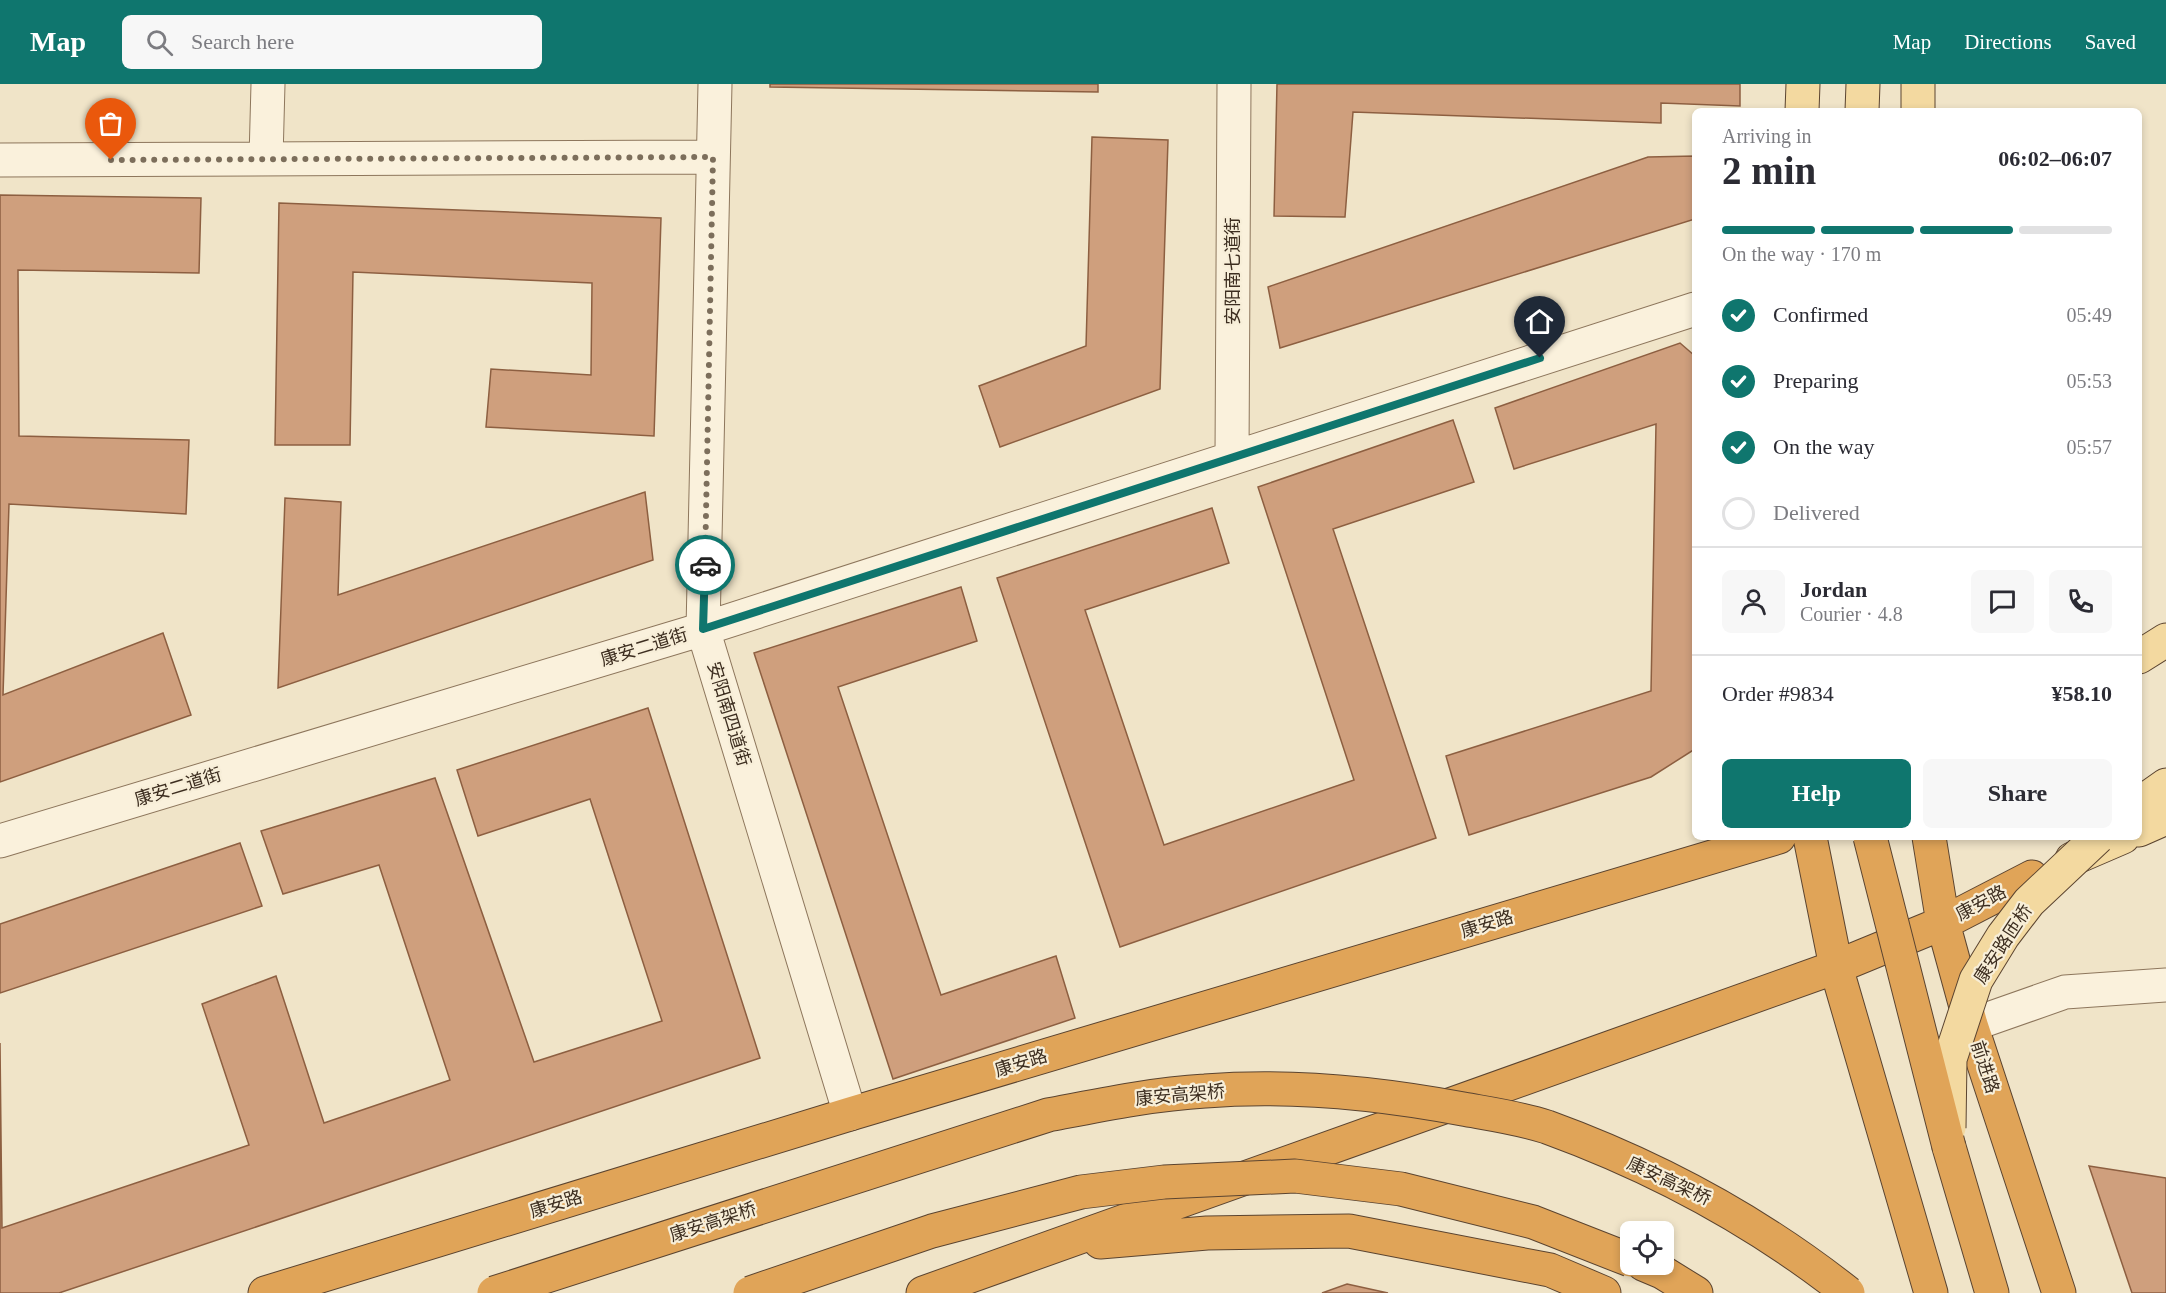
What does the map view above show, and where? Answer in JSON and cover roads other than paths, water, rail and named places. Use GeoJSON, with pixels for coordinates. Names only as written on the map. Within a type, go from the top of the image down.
{"type":"FeatureCollection","features":[{"type":"Feature","properties":{"kind":"highway","name":"康安路"},"geometry":{"type":"LineString","coordinates":[[265,1293],[850,1114],[1769,840]]}},
{"type":"Feature","properties":{"kind":"highway"},"geometry":{"type":"LineString","coordinates":[[1811,840],[1836,967],[1931,1293]]}},
{"type":"Feature","properties":{"kind":"highway"},"geometry":{"type":"LineString","coordinates":[[1871,840],[1949,1148],[1992,1293]]}},
{"type":"Feature","properties":{"kind":"highway","name":"前进路"},"geometry":{"type":"LineString","coordinates":[[1929,840],[1943,924],[1971,1025],[2059,1293]]}},
{"type":"Feature","properties":{"kind":"highway","name":"康安路"},"geometry":{"type":"LineString","coordinates":[[923,1293],[1836,967],[1943,924],[2032,877]]}},
{"type":"Feature","properties":{"kind":"highway","name":"康安高架桥"},"geometry":{"type":"LineString","coordinates":[[494,1293],[1048,1115],[1122,1101],[1206,1090],[1329,1090],[1399,1096],[1546,1127],[1664,1176],[1724,1208],[1774,1237],[1848,1293]]}},
{"type":"Feature","properties":{"kind":"highway"},"geometry":{"type":"LineString","coordinates":[[750,1293],[932,1231],[1081,1192],[1164,1182],[1283,1176],[1401,1189],[1533,1222],[1620,1256]]}},
{"type":"Feature","properties":{"kind":"highway"},"geometry":{"type":"LineString","coordinates":[[1053,1246],[1207,1233],[1349,1231],[1550,1270],[1604,1293]]}},
{"type":"Feature","properties":{"kind":"highway"},"geometry":{"type":"LineString","coordinates":[[1667,1275],[1696,1293]]}},
{"type":"Feature","properties":{"kind":"main road"},"geometry":{"type":"LineString","coordinates":[[1802,108],[1803,84]]}},
{"type":"Feature","properties":{"kind":"main road"},"geometry":{"type":"LineString","coordinates":[[1862,108],[1863,84]]}},
{"type":"Feature","properties":{"kind":"main road"},"geometry":{"type":"LineString","coordinates":[[1918,84],[1918,108]]}},
{"type":"Feature","properties":{"kind":"main road"},"geometry":{"type":"LineString","coordinates":[[2142,655],[2166,640]]}},
{"type":"Feature","properties":{"kind":"main road"},"geometry":{"type":"LineString","coordinates":[[2142,802],[2166,785]]}},
{"type":"Feature","properties":{"kind":"main road"},"geometry":{"type":"LineString","coordinates":[[2142,829],[2166,818]]}},
{"type":"Feature","properties":{"kind":"main road","name":"康安路匝桥"},"geometry":{"type":"LineString","coordinates":[[1949,1148],[1950,1059],[1976,981],[2003,936],[2029,902],[2095,840]]}},
{"type":"Feature","properties":{"kind":"main road","name":"康安路"},"geometry":{"type":"LineString","coordinates":[[2032,877],[2116,840]]}},
{"type":"Feature","properties":{"kind":"street"},"geometry":{"type":"LineString","coordinates":[[266,159],[267,84]]}},
{"type":"Feature","properties":{"kind":"street","name":"安阳南四道街"},"geometry":{"type":"LineString","coordinates":[[715,84],[703,629],[850,1114]]}},
{"type":"Feature","properties":{"kind":"street","name":"安阳南七道街"},"geometry":{"type":"LineString","coordinates":[[1232,457],[1234,84]]}},
{"type":"Feature","properties":{"kind":"street"},"geometry":{"type":"LineString","coordinates":[[0,160],[713,157]]}},
{"type":"Feature","properties":{"kind":"street","name":"康安二道街"},"geometry":{"type":"LineString","coordinates":[[0,841],[703,629],[1692,310]]}},
{"type":"Feature","properties":{"kind":"street"},"geometry":{"type":"LineString","coordinates":[[1971,1025],[2065,992],[2166,985]]}}]}
